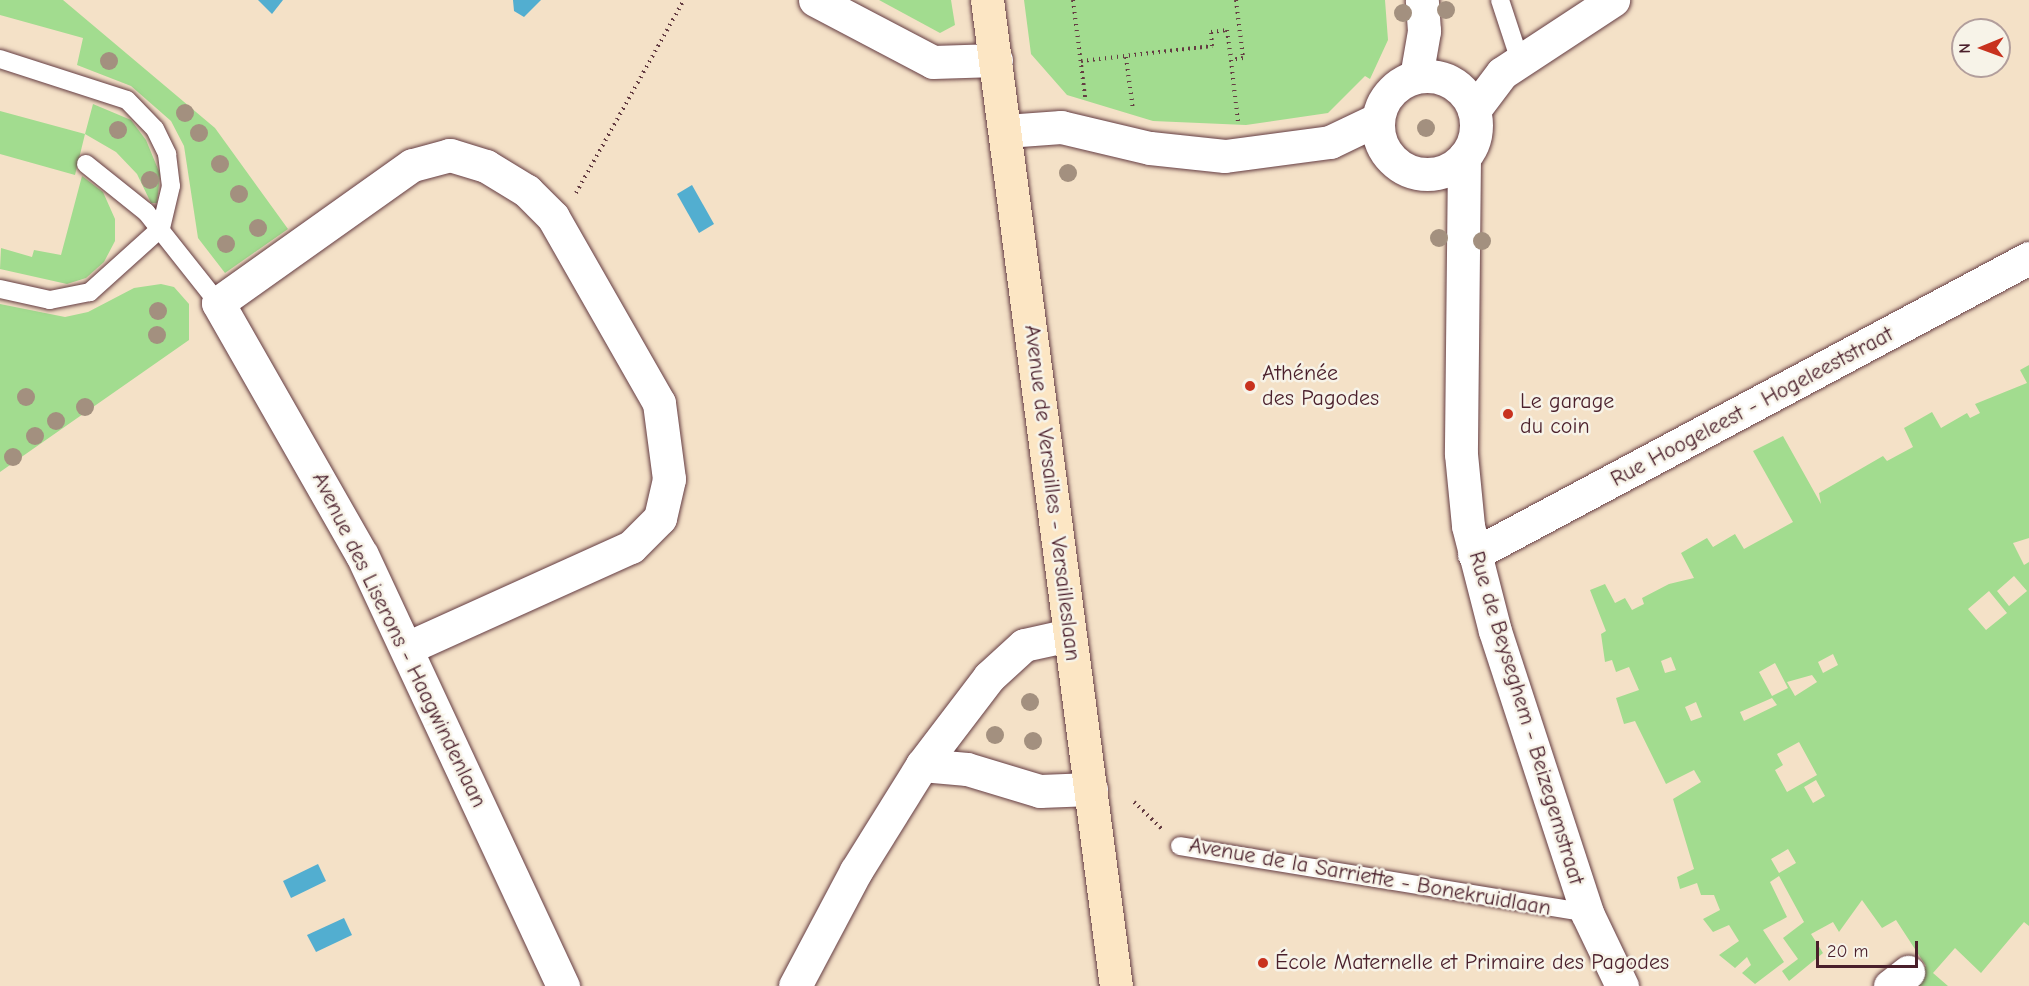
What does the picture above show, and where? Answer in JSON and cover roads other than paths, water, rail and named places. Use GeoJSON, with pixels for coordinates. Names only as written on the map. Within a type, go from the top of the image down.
{"type":"FeatureCollection","features":[{"type":"Feature","properties":{"kind":"street"},"geometry":{"type":"LineString","coordinates":[[815,0],[933,62],[996,60]]}},
{"type":"Feature","properties":{"kind":"street","name":"Avenue de Versailles - Versailleslaan"},"geometry":{"type":"LineString","coordinates":[[987,0],[1006,131],[1116,986]]}},
{"type":"Feature","properties":{"kind":"street"},"geometry":{"type":"LineString","coordinates":[[1006,131],[1061,127],[1205,156],[1330,141],[1378,118],[1395,88],[1447,88],[1511,67],[1613,0]]}},
{"type":"Feature","properties":{"kind":"street","name":"Rue de Beyseghem - Beizegemstraat"},"geometry":{"type":"LineString","coordinates":[[1423,16],[1447,88],[1473,143],[1464,157],[1461,226],[1461,454],[1474,554],[1587,914],[1622,986]]}},
{"type":"Feature","properties":{"kind":"street"},"geometry":{"type":"LineString","coordinates":[[1378,118],[1386,154]]}},
{"type":"Feature","properties":{"kind":"street"},"geometry":{"type":"LineString","coordinates":[[1330,141],[1386,154],[1408,171],[1434,174],[1464,157]]}},
{"type":"Feature","properties":{"kind":"street"},"geometry":{"type":"LineString","coordinates":[[218,303],[412,165],[450,155],[467,158],[527,191],[553,217],[659,403],[667,434],[667,495],[660,518],[642,539],[407,648]]}},
{"type":"Feature","properties":{"kind":"street","name":"Rue de Beyseghem - Beizegemstraat"},"geometry":{"type":"LineString","coordinates":[[1434,174],[1461,226]]}},
{"type":"Feature","properties":{"kind":"street","name":"Rue Hoogeleest - Hogeleeststraat"},"geometry":{"type":"LineString","coordinates":[[1474,554],[2029,258]]}},
{"type":"Feature","properties":{"kind":"street","name":"Avenue des Liserons - Haagwindenlaan"},"geometry":{"type":"LineString","coordinates":[[218,303],[320,474],[407,648],[563,986]]}},
{"type":"Feature","properties":{"kind":"street"},"geometry":{"type":"LineString","coordinates":[[795,986],[856,871],[922,765],[1003,661],[1024,645],[1070,635]]}},
{"type":"Feature","properties":{"kind":"street"},"geometry":{"type":"LineString","coordinates":[[922,765],[967,769],[1050,793],[1090,789]]}},
{"type":"Feature","properties":{"kind":"lane"},"geometry":{"type":"LineString","coordinates":[[1500,0],[1511,67]]}},
{"type":"Feature","properties":{"kind":"lane"},"geometry":{"type":"LineString","coordinates":[[0,59],[127,100],[155,129],[167,154],[171,186],[161,228],[90,292],[50,300],[0,289]]}},
{"type":"Feature","properties":{"kind":"lane"},"geometry":{"type":"LineString","coordinates":[[86,164],[127,192],[161,228],[218,303]]}},
{"type":"Feature","properties":{"kind":"lane","name":"Avenue de la Sarriette - Bonekruidlaan"},"geometry":{"type":"LineString","coordinates":[[1180,846],[1587,914]]}},
{"type":"Feature","properties":{"kind":"water"},"geometry":{"type":"Polygon","coordinates":[[[258,0],[283,0],[272,14],[258,0]]]}},
{"type":"Feature","properties":{"kind":"water"},"geometry":{"type":"Polygon","coordinates":[[[513,0],[541,0],[524,17],[514,11],[513,0]]]}},
{"type":"Feature","properties":{"kind":"water"},"geometry":{"type":"Polygon","coordinates":[[[692,185],[714,224],[699,233],[677,194],[692,185]]]}},
{"type":"Feature","properties":{"kind":"water"},"geometry":{"type":"Polygon","coordinates":[[[318,864],[326,881],[291,898],[283,881],[318,864]]]}},
{"type":"Feature","properties":{"kind":"water"},"geometry":{"type":"Polygon","coordinates":[[[344,918],[352,935],[316,952],[307,935],[344,918]]]}},
{"type":"Feature","properties":{"kind":"place","name":"Athénée des Pagodes"},"geometry":{"type":"Point","coordinates":[1250,386]}},
{"type":"Feature","properties":{"kind":"place","name":"Le garage du coin"},"geometry":{"type":"Point","coordinates":[1508,414]}},
{"type":"Feature","properties":{"kind":"place","name":"École Maternelle et Primaire des Pagodes"},"geometry":{"type":"Point","coordinates":[1263,963]}}]}
